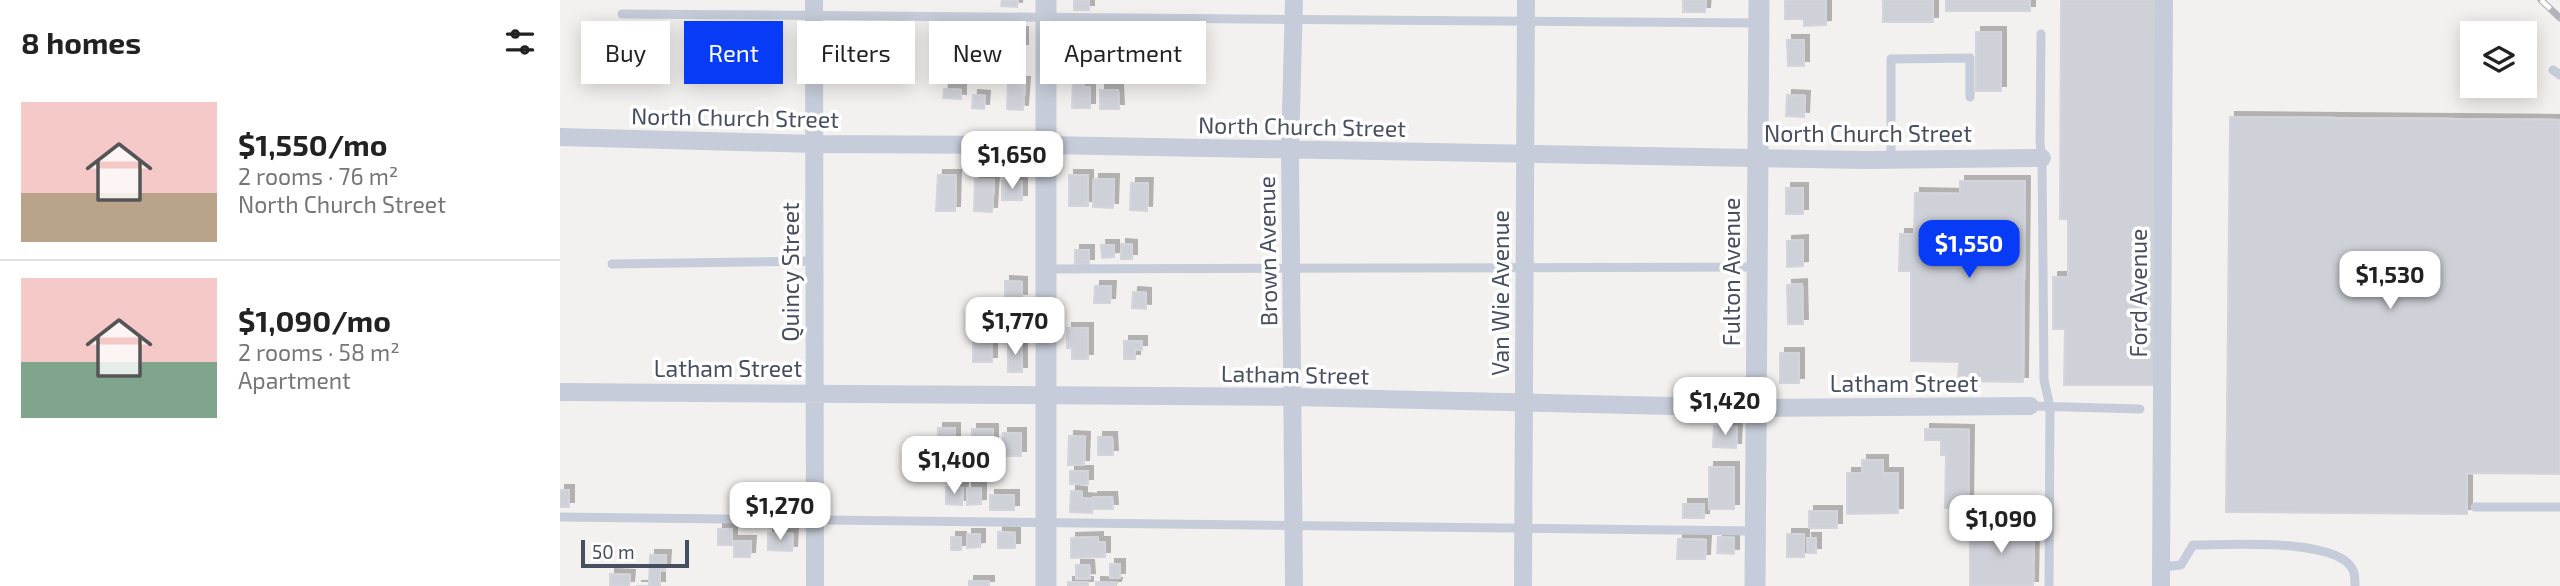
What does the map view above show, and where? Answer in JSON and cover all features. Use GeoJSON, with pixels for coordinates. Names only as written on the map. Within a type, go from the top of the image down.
{"type":"FeatureCollection","features":[{"type":"Feature","properties":{"kind":"street","name":"Brown Avenue"},"geometry":{"type":"LineString","coordinates":[[1294,0],[1290,150],[1294,586]]}},
{"type":"Feature","properties":{"kind":"street","name":"Van Wie Avenue"},"geometry":{"type":"LineString","coordinates":[[1523,586],[1526,0]]}},
{"type":"Feature","properties":{"kind":"street","name":"Fulton Avenue"},"geometry":{"type":"LineString","coordinates":[[1755,586],[1759,0]]}},
{"type":"Feature","properties":{"kind":"street","name":"Ford Avenue"},"geometry":{"type":"LineString","coordinates":[[2161,586],[2164,0]]}},
{"type":"Feature","properties":{"kind":"street","name":"Quincy Street"},"geometry":{"type":"LineString","coordinates":[[814,7],[815,586]]}},
{"type":"Feature","properties":{"kind":"street"},"geometry":{"type":"LineString","coordinates":[[1046,8],[1046,586]]}},
{"type":"Feature","properties":{"kind":"street","name":"North Church Street"},"geometry":{"type":"LineString","coordinates":[[560,137],[814,144],[1046,145],[1891,160],[2042,158]]}},
{"type":"Feature","properties":{"kind":"street","name":"Latham Street"},"geometry":{"type":"LineString","coordinates":[[560,392],[1294,397],[1756,408],[2030,407]]}},
{"type":"Feature","properties":{"kind":"lane"},"geometry":{"type":"LineString","coordinates":[[622,14],[814,7],[1046,8],[1293,19],[1759,23]]}},
{"type":"Feature","properties":{"kind":"lane"},"geometry":{"type":"LineString","coordinates":[[2041,34],[2044,380],[2050,407],[2049,586]]}},
{"type":"Feature","properties":{"kind":"lane"},"geometry":{"type":"LineString","coordinates":[[1891,160],[1891,59],[1970,58],[1970,97]]}},
{"type":"Feature","properties":{"kind":"lane"},"geometry":{"type":"LineString","coordinates":[[612,264],[815,261]]}},
{"type":"Feature","properties":{"kind":"lane"},"geometry":{"type":"LineString","coordinates":[[1047,269],[1757,267]]}},
{"type":"Feature","properties":{"kind":"lane"},"geometry":{"type":"LineString","coordinates":[[2030,407],[2140,409]]}},
{"type":"Feature","properties":{"kind":"lane"},"geometry":{"type":"LineString","coordinates":[[2474,507],[2560,507]]}},
{"type":"Feature","properties":{"kind":"lane"},"geometry":{"type":"LineString","coordinates":[[560,517],[1756,531]]}},
{"type":"Feature","properties":{"kind":"lane"},"geometry":{"type":"LineString","coordinates":[[2161,567],[2181,565],[2193,545],[2308,547],[2332,552],[2347,562],[2354,571],[2355,586]]}},
{"type":"Feature","properties":{"kind":"building"},"geometry":{"type":"Polygon","coordinates":[[[1002,0],[1018,0],[1017,7],[1001,6],[1002,0]]]}},
{"type":"Feature","properties":{"kind":"building"},"geometry":{"type":"Polygon","coordinates":[[[1074,0],[1089,0],[1089,10],[1074,10],[1074,0]]]}},
{"type":"Feature","properties":{"kind":"building"},"geometry":{"type":"Polygon","coordinates":[[[1683,0],[1706,0],[1705,12],[1683,12],[1683,0]]]}},
{"type":"Feature","properties":{"kind":"building"},"geometry":{"type":"Polygon","coordinates":[[[1785,0],[1826,0],[1826,25],[1804,26],[1804,19],[1785,19],[1785,0]]]}},
{"type":"Feature","properties":{"kind":"building"},"geometry":{"type":"Polygon","coordinates":[[[1883,0],[1933,0],[1933,22],[1883,22],[1883,0]]]}},
{"type":"Feature","properties":{"kind":"building"},"geometry":{"type":"Polygon","coordinates":[[[1946,0],[2030,0],[2030,11],[1946,11],[1946,0]]]}},
{"type":"Feature","properties":{"kind":"building"},"geometry":{"type":"Polygon","coordinates":[[[2061,0],[2157,0],[2154,385],[2064,385],[2065,329],[2053,329],[2053,277],[2068,277],[2068,219],[2060,219],[2061,0]]]}},
{"type":"Feature","properties":{"kind":"building"},"geometry":{"type":"Polygon","coordinates":[[[1976,32],[2001,32],[2001,91],[1976,91],[1976,32]]]}},
{"type":"Feature","properties":{"kind":"building"},"geometry":{"type":"Polygon","coordinates":[[[1787,40],[1804,40],[1804,66],[1788,66],[1787,40]]]}},
{"type":"Feature","properties":{"kind":"building"},"geometry":{"type":"Polygon","coordinates":[[[1008,84],[1025,84],[1023,110],[1007,109],[1008,84]]]}},
{"type":"Feature","properties":{"kind":"building"},"geometry":{"type":"Polygon","coordinates":[[[1073,84],[1090,87],[1090,108],[1072,108],[1073,84]]]}},
{"type":"Feature","properties":{"kind":"building"},"geometry":{"type":"Polygon","coordinates":[[[944,89],[961,90],[961,99],[943,98],[944,89]]]}},
{"type":"Feature","properties":{"kind":"building"},"geometry":{"type":"Polygon","coordinates":[[[1100,90],[1118,90],[1119,109],[1100,109],[1100,90]]]}},
{"type":"Feature","properties":{"kind":"building"},"geometry":{"type":"Polygon","coordinates":[[[973,95],[985,96],[984,109],[972,108],[973,95]]]}},
{"type":"Feature","properties":{"kind":"building"},"geometry":{"type":"Polygon","coordinates":[[[1787,95],[1805,96],[1804,117],[1786,116],[1787,95]]]}},
{"type":"Feature","properties":{"kind":"building"},"geometry":{"type":"Polygon","coordinates":[[[2230,117],[2560,120],[2560,474],[2467,473],[2467,514],[2226,512],[2230,117]]]}},
{"type":"Feature","properties":{"kind":"building"},"geometry":{"type":"Polygon","coordinates":[[[938,175],[956,175],[955,211],[936,211],[938,175]]]}},
{"type":"Feature","properties":{"kind":"building"},"geometry":{"type":"Polygon","coordinates":[[[1069,175],[1088,175],[1088,206],[1069,206],[1069,175]]]}},
{"type":"Feature","properties":{"kind":"building"},"geometry":{"type":"Polygon","coordinates":[[[975,179],[994,180],[992,212],[974,211],[975,179]]]}},
{"type":"Feature","properties":{"kind":"building"},"geometry":{"type":"Polygon","coordinates":[[[1094,179],[1114,179],[1113,208],[1093,207],[1094,179]]]}},
{"type":"Feature","properties":{"kind":"building"},"geometry":{"type":"Polygon","coordinates":[[[1002,181],[1022,181],[1022,200],[1002,200],[1002,181]]]}},
{"type":"Feature","properties":{"kind":"building"},"geometry":{"type":"Polygon","coordinates":[[[1960,181],[2025,181],[2023,382],[1958,381],[1959,362],[1911,361],[1911,271],[1899,271],[1900,234],[1914,234],[1915,193],[1960,194],[1960,181]]]}},
{"type":"Feature","properties":{"kind":"building"},"geometry":{"type":"Polygon","coordinates":[[[1131,183],[1148,183],[1147,211],[1130,210],[1131,183]]]}},
{"type":"Feature","properties":{"kind":"building"},"geometry":{"type":"Polygon","coordinates":[[[1786,188],[1803,188],[1803,214],[1786,214],[1786,188]]]}},
{"type":"Feature","properties":{"kind":"building"},"geometry":{"type":"Polygon","coordinates":[[[1803,240],[1803,266],[1787,267],[1787,241],[1803,240]]]}},
{"type":"Feature","properties":{"kind":"building"},"geometry":{"type":"Polygon","coordinates":[[[1121,244],[1132,245],[1132,259],[1121,259],[1121,244]]]}},
{"type":"Feature","properties":{"kind":"building"},"geometry":{"type":"Polygon","coordinates":[[[1101,245],[1114,245],[1114,257],[1102,258],[1101,245]]]}},
{"type":"Feature","properties":{"kind":"building"},"geometry":{"type":"Polygon","coordinates":[[[1075,250],[1089,250],[1089,264],[1075,264],[1075,250]]]}},
{"type":"Feature","properties":{"kind":"building"},"geometry":{"type":"Polygon","coordinates":[[[1005,281],[1022,282],[1022,299],[1005,298],[1005,281]]]}},
{"type":"Feature","properties":{"kind":"building"},"geometry":{"type":"Polygon","coordinates":[[[1802,284],[1803,324],[1788,324],[1787,285],[1802,284]]]}},
{"type":"Feature","properties":{"kind":"building"},"geometry":{"type":"Polygon","coordinates":[[[1095,286],[1111,286],[1110,303],[1094,303],[1095,286]]]}},
{"type":"Feature","properties":{"kind":"building"},"geometry":{"type":"Polygon","coordinates":[[[1133,292],[1146,293],[1146,309],[1132,308],[1133,292]]]}},
{"type":"Feature","properties":{"kind":"building"},"geometry":{"type":"Polygon","coordinates":[[[1067,328],[1088,328],[1088,359],[1072,359],[1072,348],[1067,348],[1067,328]]]}},
{"type":"Feature","properties":{"kind":"building"},"geometry":{"type":"Polygon","coordinates":[[[973,329],[992,329],[992,362],[973,362],[973,329]]]}},
{"type":"Feature","properties":{"kind":"building"},"geometry":{"type":"Polygon","coordinates":[[[1124,341],[1142,341],[1142,350],[1135,350],[1135,359],[1124,359],[1124,341]]]}},
{"type":"Feature","properties":{"kind":"building"},"geometry":{"type":"Polygon","coordinates":[[[1008,342],[1022,342],[1022,372],[1008,372],[1008,342]]]}},
{"type":"Feature","properties":{"kind":"building"},"geometry":{"type":"Polygon","coordinates":[[[1780,353],[1799,353],[1799,383],[1780,383],[1780,353]]]}},
{"type":"Feature","properties":{"kind":"building"},"geometry":{"type":"Polygon","coordinates":[[[1714,426],[1737,427],[1736,448],[1713,447],[1714,426]]]}},
{"type":"Feature","properties":{"kind":"building"},"geometry":{"type":"Polygon","coordinates":[[[938,428],[955,428],[955,456],[938,456],[938,428]]]}},
{"type":"Feature","properties":{"kind":"building"},"geometry":{"type":"Polygon","coordinates":[[[972,429],[993,429],[993,446],[972,446],[972,429]]]}},
{"type":"Feature","properties":{"kind":"building"},"geometry":{"type":"Polygon","coordinates":[[[1925,429],[1969,430],[1968,508],[1945,508],[1946,455],[1941,455],[1941,440],[1925,440],[1925,429]]]}},
{"type":"Feature","properties":{"kind":"building"},"geometry":{"type":"Polygon","coordinates":[[[1003,433],[1021,433],[1021,456],[1003,456],[1003,433]]]}},
{"type":"Feature","properties":{"kind":"building"},"geometry":{"type":"Polygon","coordinates":[[[1069,436],[1085,437],[1084,465],[1068,465],[1069,436]]]}},
{"type":"Feature","properties":{"kind":"building"},"geometry":{"type":"Polygon","coordinates":[[[1098,437],[1112,437],[1113,455],[1098,455],[1098,437]]]}},
{"type":"Feature","properties":{"kind":"building"},"geometry":{"type":"Polygon","coordinates":[[[1862,460],[1883,460],[1883,473],[1898,473],[1898,513],[1847,514],[1847,473],[1862,473],[1862,460]]]}},
{"type":"Feature","properties":{"kind":"building"},"geometry":{"type":"Polygon","coordinates":[[[1709,467],[1734,467],[1734,509],[1709,509],[1709,467]]]}},
{"type":"Feature","properties":{"kind":"building"},"geometry":{"type":"Polygon","coordinates":[[[1070,471],[1088,471],[1088,484],[1070,484],[1070,471]]]}},
{"type":"Feature","properties":{"kind":"building"},"geometry":{"type":"Polygon","coordinates":[[[946,487],[963,488],[962,505],[946,504],[946,487]]]}},
{"type":"Feature","properties":{"kind":"building"},"geometry":{"type":"Polygon","coordinates":[[[967,488],[981,488],[981,504],[967,505],[967,488]]]}},
{"type":"Feature","properties":{"kind":"building"},"geometry":{"type":"Polygon","coordinates":[[[560,490],[569,490],[569,507],[560,507],[560,490]]]}},
{"type":"Feature","properties":{"kind":"building"},"geometry":{"type":"Polygon","coordinates":[[[1071,491],[1082,492],[1082,498],[1093,499],[1092,513],[1070,512],[1071,491]]]}},
{"type":"Feature","properties":{"kind":"building"},"geometry":{"type":"Polygon","coordinates":[[[990,495],[1014,495],[1014,510],[990,510],[990,495]]]}},
{"type":"Feature","properties":{"kind":"building"},"geometry":{"type":"Polygon","coordinates":[[[1093,497],[1112,497],[1113,509],[1093,509],[1093,497]]]}},
{"type":"Feature","properties":{"kind":"building"},"geometry":{"type":"Polygon","coordinates":[[[1683,504],[1704,504],[1704,518],[1683,518],[1683,504]]]}},
{"type":"Feature","properties":{"kind":"building"},"geometry":{"type":"Polygon","coordinates":[[[1809,511],[1837,511],[1837,528],[1809,528],[1809,511]]]}},
{"type":"Feature","properties":{"kind":"building"},"geometry":{"type":"Polygon","coordinates":[[[1970,523],[2024,523],[2024,536],[2034,536],[2033,586],[1970,586],[1970,523]]]}},
{"type":"Feature","properties":{"kind":"building"},"geometry":{"type":"Polygon","coordinates":[[[718,529],[732,529],[732,545],[718,545],[718,529]]]}},
{"type":"Feature","properties":{"kind":"building"},"geometry":{"type":"Polygon","coordinates":[[[998,532],[1015,533],[1015,548],[998,548],[998,532]]]}},
{"type":"Feature","properties":{"kind":"building"},"geometry":{"type":"Polygon","coordinates":[[[768,533],[793,534],[792,551],[768,550],[768,533]]]}},
{"type":"Feature","properties":{"kind":"building"},"geometry":{"type":"Polygon","coordinates":[[[967,534],[980,534],[980,547],[967,548],[967,534]]]}},
{"type":"Feature","properties":{"kind":"building"},"geometry":{"type":"Polygon","coordinates":[[[1787,534],[1804,534],[1804,557],[1787,557],[1787,534]]]}},
{"type":"Feature","properties":{"kind":"building"},"geometry":{"type":"Polygon","coordinates":[[[951,537],[961,537],[961,550],[951,550],[951,537]]]}},
{"type":"Feature","properties":{"kind":"building"},"geometry":{"type":"Polygon","coordinates":[[[1098,537],[1098,542],[1105,542],[1105,557],[1071,558],[1071,538],[1098,537]]]}},
{"type":"Feature","properties":{"kind":"building"},"geometry":{"type":"Polygon","coordinates":[[[1718,537],[1734,538],[1734,554],[1717,553],[1718,537]]]}},
{"type":"Feature","properties":{"kind":"building"},"geometry":{"type":"Polygon","coordinates":[[[1807,538],[1816,538],[1816,553],[1808,553],[1807,538]]]}},
{"type":"Feature","properties":{"kind":"building"},"geometry":{"type":"Polygon","coordinates":[[[1678,539],[1706,540],[1705,559],[1677,559],[1678,539]]]}},
{"type":"Feature","properties":{"kind":"building"},"geometry":{"type":"Polygon","coordinates":[[[734,541],[751,541],[750,557],[734,557],[734,541]]]}},
{"type":"Feature","properties":{"kind":"building"},"geometry":{"type":"Polygon","coordinates":[[[650,555],[666,555],[665,571],[660,571],[660,586],[649,586],[650,555]]]}},
{"type":"Feature","properties":{"kind":"building"},"geometry":{"type":"Polygon","coordinates":[[[1110,564],[1120,564],[1120,578],[1110,578],[1110,564]]]}},
{"type":"Feature","properties":{"kind":"building"},"geometry":{"type":"Polygon","coordinates":[[[1076,565],[1089,565],[1090,578],[1076,579],[1076,565]]]}},
{"type":"Feature","properties":{"kind":"building"},"geometry":{"type":"Polygon","coordinates":[[[610,574],[630,575],[629,586],[610,586],[610,574]]]}},
{"type":"Feature","properties":{"kind":"building"},"geometry":{"type":"Polygon","coordinates":[[[969,581],[989,581],[989,586],[969,586],[969,581]]]}},
{"type":"Feature","properties":{"kind":"building"},"geometry":{"type":"Polygon","coordinates":[[[1068,582],[1088,582],[1088,586],[1068,586],[1068,582]]]}},
{"type":"Feature","properties":{"kind":"building"},"geometry":{"type":"Polygon","coordinates":[[[1096,582],[1117,583],[1116,586],[1096,586],[1096,582]]]}},
{"type":"Feature","properties":{"kind":"railway"},"geometry":{"type":"LineString","coordinates":[[2541,0],[2560,18]]}}]}
